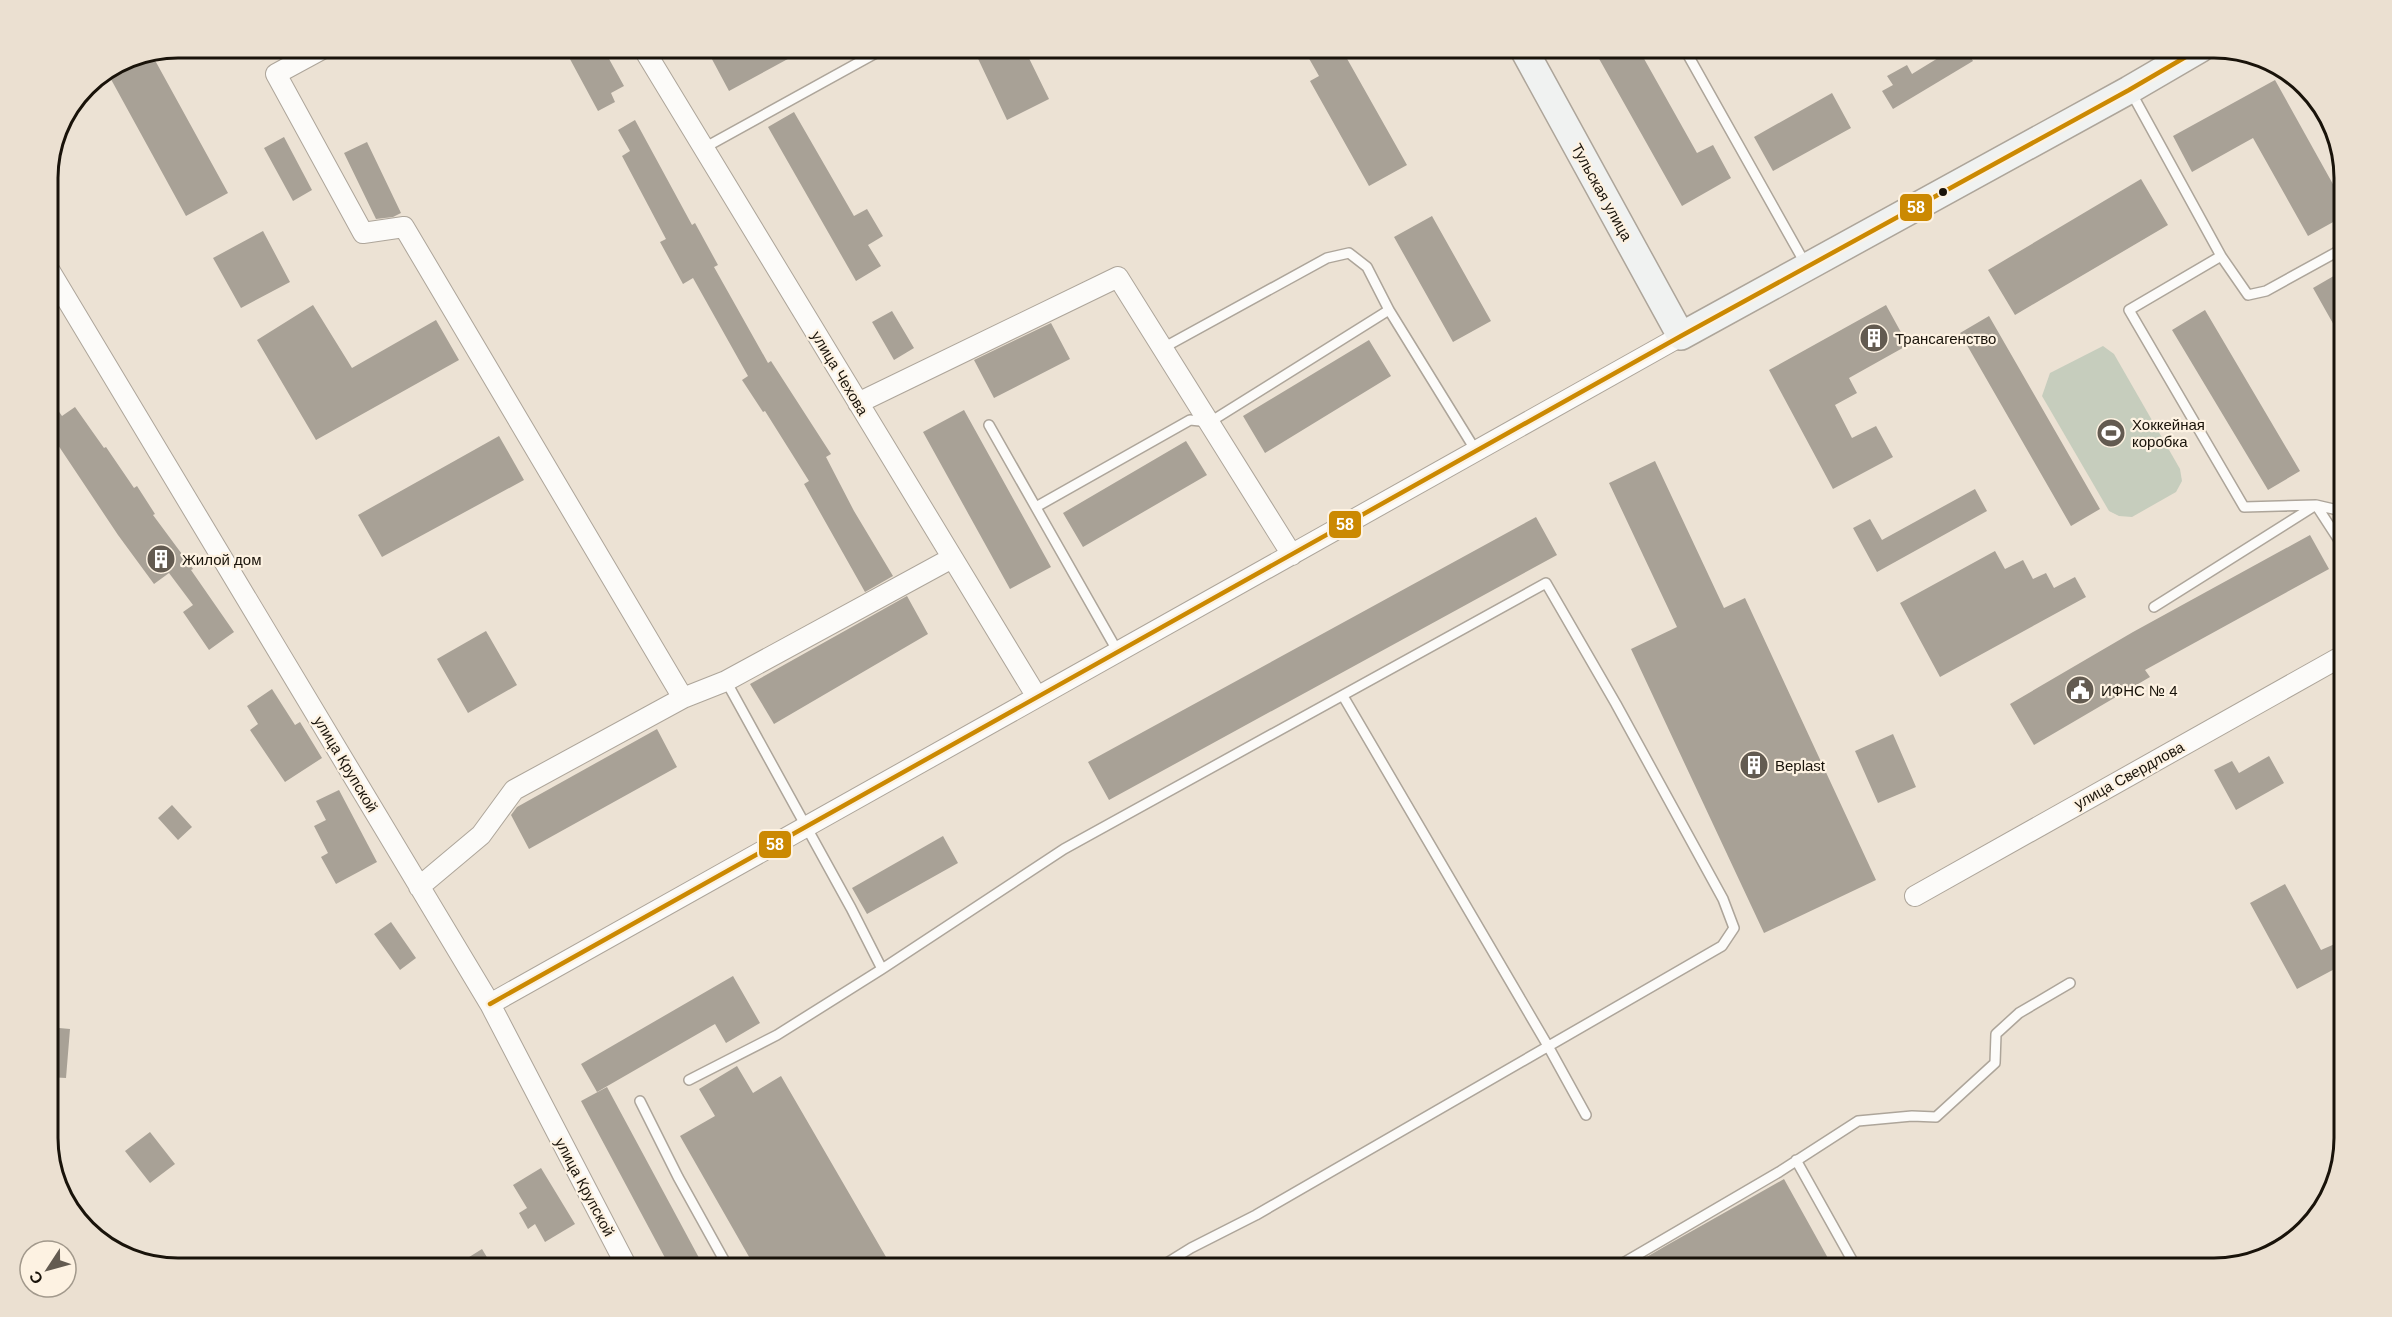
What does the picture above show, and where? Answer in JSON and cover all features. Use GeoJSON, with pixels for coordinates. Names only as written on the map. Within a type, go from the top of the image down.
{"type":"FeatureCollection","features":[{"type":"Feature","properties":{"kind":"main road","name":"Тульская улица"},"geometry":{"type":"LineString","coordinates":[[1529,58],[1682,336]]}},
{"type":"Feature","properties":{"kind":"main road"},"geometry":{"type":"LineString","coordinates":[[1682,336],[2184,58]]}},
{"type":"Feature","properties":{"kind":"street"},"geometry":{"type":"LineString","coordinates":[[306,58],[276,74],[363,233],[404,228],[683,698]]}},
{"type":"Feature","properties":{"kind":"street","name":"улица Чехова"},"geometry":{"type":"LineString","coordinates":[[650,58],[1037,697]]}},
{"type":"Feature","properties":{"kind":"street"},"geometry":{"type":"LineString","coordinates":[[858,403],[1118,276],[1292,555]]}},
{"type":"Feature","properties":{"kind":"street","name":"улица Крупской"},"geometry":{"type":"LineString","coordinates":[[59,286],[490,1004],[622,1258]]}},
{"type":"Feature","properties":{"kind":"street"},"geometry":{"type":"LineString","coordinates":[[490,1004],[1682,336]]}},
{"type":"Feature","properties":{"kind":"street"},"geometry":{"type":"LineString","coordinates":[[419,887],[481,835],[514,790],[683,698],[726,681],[952,558]]}},
{"type":"Feature","properties":{"kind":"street","name":"улица Свердлова"},"geometry":{"type":"LineString","coordinates":[[1915,896],[2334,661]]}},
{"type":"Feature","properties":{"kind":"lane"},"geometry":{"type":"LineString","coordinates":[[704,148],[867,58]]}},
{"type":"Feature","properties":{"kind":"lane"},"geometry":{"type":"LineString","coordinates":[[1690,58],[1808,267]]}},
{"type":"Feature","properties":{"kind":"lane"},"geometry":{"type":"LineString","coordinates":[[2129,90],[2221,256],[2248,295],[2266,291],[2333,254]]}},
{"type":"Feature","properties":{"kind":"lane"},"geometry":{"type":"LineString","coordinates":[[1163,348],[1327,258],[1349,253],[1367,267],[1389,310],[1476,451]]}},
{"type":"Feature","properties":{"kind":"lane"},"geometry":{"type":"LineString","coordinates":[[2221,256],[2129,310],[2244,507],[2316,505],[2333,509]]}},
{"type":"Feature","properties":{"kind":"lane"},"geometry":{"type":"LineString","coordinates":[[1036,507],[1190,420],[1210,422],[1389,310]]}},
{"type":"Feature","properties":{"kind":"lane"},"geometry":{"type":"LineString","coordinates":[[989,425],[1118,652]]}},
{"type":"Feature","properties":{"kind":"lane"},"geometry":{"type":"LineString","coordinates":[[2316,505],[2333,532]]}},
{"type":"Feature","properties":{"kind":"lane"},"geometry":{"type":"LineString","coordinates":[[2154,607],[2316,505]]}},
{"type":"Feature","properties":{"kind":"lane"},"geometry":{"type":"LineString","coordinates":[[689,1080],[777,1035],[1064,849],[1546,583],[1616,704],[1723,899],[1734,928],[1722,946],[1256,1215],[1174,1258]]}},
{"type":"Feature","properties":{"kind":"lane"},"geometry":{"type":"LineString","coordinates":[[726,681],[882,969]]}},
{"type":"Feature","properties":{"kind":"lane"},"geometry":{"type":"LineString","coordinates":[[1343,696],[1586,1115]]}},
{"type":"Feature","properties":{"kind":"lane"},"geometry":{"type":"LineString","coordinates":[[1631,1258],[1858,1121],[1912,1116],[1936,1117],[1995,1063],[1996,1034],[2019,1012],[2070,983]]}},
{"type":"Feature","properties":{"kind":"lane"},"geometry":{"type":"LineString","coordinates":[[640,1101],[678,1177],[723,1258]]}},
{"type":"Feature","properties":{"kind":"lane"},"geometry":{"type":"LineString","coordinates":[[1796,1160],[1851,1258]]}},
{"type":"Feature","properties":{"kind":"green space","name":"Хоккейная коробка"},"geometry":{"type":"Polygon","coordinates":[[[2103,346],[2114,354],[2180,469],[2182,481],[2176,492],[2132,517],[2119,516],[2109,511],[2042,396],[2050,373],[2103,346]]]}},
{"type":"Feature","properties":{"kind":"building"},"geometry":{"type":"Polygon","coordinates":[[[569,58],[609,58],[624,86],[611,93],[615,102],[598,111],[569,58]]]}},
{"type":"Feature","properties":{"kind":"building"},"geometry":{"type":"Polygon","coordinates":[[[711,58],[790,58],[729,91],[711,58]]]}},
{"type":"Feature","properties":{"kind":"building"},"geometry":{"type":"Polygon","coordinates":[[[978,58],[1029,58],[1049,99],[1007,120],[978,58]]]}},
{"type":"Feature","properties":{"kind":"building"},"geometry":{"type":"Polygon","coordinates":[[[1309,58],[1347,58],[1407,165],[1369,186],[1310,81],[1319,76],[1309,58]]]}},
{"type":"Feature","properties":{"kind":"building"},"geometry":{"type":"Polygon","coordinates":[[[1599,58],[1644,58],[1697,153],[1713,145],[1731,178],[1682,206],[1599,58]]]}},
{"type":"Feature","properties":{"kind":"building"},"geometry":{"type":"Polygon","coordinates":[[[1938,58],[1971,58],[1973,61],[1893,109],[1882,91],[1893,85],[1887,76],[1907,65],[1912,74],[1938,58]]]}},
{"type":"Feature","properties":{"kind":"building"},"geometry":{"type":"Polygon","coordinates":[[[156,61],[228,193],[186,216],[111,80],[125,71],[147,63],[156,61]]]}},
{"type":"Feature","properties":{"kind":"building"},"geometry":{"type":"Polygon","coordinates":[[[2275,80],[2333,184],[2333,222],[2308,236],[2253,138],[2192,172],[2173,136],[2275,80]]]}},
{"type":"Feature","properties":{"kind":"building"},"geometry":{"type":"Polygon","coordinates":[[[1832,93],[1851,128],[1773,171],[1754,137],[1832,93]]]}},
{"type":"Feature","properties":{"kind":"building"},"geometry":{"type":"Polygon","coordinates":[[[794,112],[854,216],[867,209],[883,236],[868,245],[881,266],[856,281],[768,127],[794,112]]]}},
{"type":"Feature","properties":{"kind":"building"},"geometry":{"type":"Polygon","coordinates":[[[635,120],[692,225],[695,223],[718,265],[714,267],[768,363],[771,361],[831,454],[826,457],[854,511],[893,576],[865,592],[804,484],[809,481],[765,411],[763,412],[742,380],[748,376],[693,278],[683,284],[660,242],[666,239],[622,156],[630,151],[618,130],[635,120]]]}},
{"type":"Feature","properties":{"kind":"building"},"geometry":{"type":"Polygon","coordinates":[[[284,137],[312,190],[293,201],[264,148],[284,137]]]}},
{"type":"Feature","properties":{"kind":"building"},"geometry":{"type":"Polygon","coordinates":[[[367,142],[401,213],[393,217],[376,219],[344,153],[367,142]]]}},
{"type":"Feature","properties":{"kind":"building"},"geometry":{"type":"Polygon","coordinates":[[[2141,179],[2168,225],[2015,315],[1988,270],[2141,179]]]}},
{"type":"Feature","properties":{"kind":"building"},"geometry":{"type":"Polygon","coordinates":[[[1432,216],[1491,321],[1453,342],[1394,237],[1432,216]]]}},
{"type":"Feature","properties":{"kind":"building"},"geometry":{"type":"Polygon","coordinates":[[[263,231],[290,282],[241,308],[213,258],[263,231]]]}},
{"type":"Feature","properties":{"kind":"building"},"geometry":{"type":"Polygon","coordinates":[[[2333,276],[2333,324],[2313,288],[2333,276]]]}},
{"type":"Feature","properties":{"kind":"building"},"geometry":{"type":"Polygon","coordinates":[[[313,305],[352,368],[436,320],[459,360],[316,440],[257,340],[313,305]]]}},
{"type":"Feature","properties":{"kind":"building"},"geometry":{"type":"Polygon","coordinates":[[[1886,305],[1908,345],[1849,378],[1857,393],[1835,405],[1852,438],[1876,426],[1893,457],[1833,489],[1769,370],[1886,305]]]}},
{"type":"Feature","properties":{"kind":"building"},"geometry":{"type":"Polygon","coordinates":[[[2205,310],[2300,471],[2268,490],[2172,330],[2205,310]]]}},
{"type":"Feature","properties":{"kind":"building"},"geometry":{"type":"Polygon","coordinates":[[[892,311],[914,348],[894,360],[872,322],[892,311]]]}},
{"type":"Feature","properties":{"kind":"building"},"geometry":{"type":"Polygon","coordinates":[[[1989,316],[2100,509],[2071,526],[1960,333],[1989,316]]]}},
{"type":"Feature","properties":{"kind":"building"},"geometry":{"type":"Polygon","coordinates":[[[1051,323],[1070,359],[994,398],[974,360],[1051,323]]]}},
{"type":"Feature","properties":{"kind":"building"},"geometry":{"type":"Polygon","coordinates":[[[1369,340],[1391,376],[1265,453],[1243,416],[1369,340]]]}},
{"type":"Feature","properties":{"kind":"building"},"geometry":{"type":"Polygon","coordinates":[[[75,407],[134,488],[137,486],[155,514],[153,515],[193,569],[191,570],[234,632],[209,650],[183,612],[193,605],[169,573],[154,584],[59,446],[59,412],[62,416],[75,407]]]}},
{"type":"Feature","properties":{"kind":"building"},"geometry":{"type":"Polygon","coordinates":[[[964,410],[1051,567],[1010,589],[923,432],[964,410]]]}},
{"type":"Feature","properties":{"kind":"building"},"geometry":{"type":"Polygon","coordinates":[[[499,436],[524,480],[382,557],[358,515],[499,436]]]}},
{"type":"Feature","properties":{"kind":"building"},"geometry":{"type":"Polygon","coordinates":[[[1186,441],[1207,475],[1083,547],[1063,513],[1186,441]]]}},
{"type":"Feature","properties":{"kind":"building","name":"Beplast"},"geometry":{"type":"Polygon","coordinates":[[[1655,461],[1724,608],[1745,598],[1876,880],[1764,933],[1631,649],[1677,627],[1609,483],[1655,461]]]}},
{"type":"Feature","properties":{"kind":"building"},"geometry":{"type":"Polygon","coordinates":[[[1975,489],[1987,511],[1877,572],[1853,528],[1870,519],[1882,540],[1975,489]]]}},
{"type":"Feature","properties":{"kind":"building"},"geometry":{"type":"Polygon","coordinates":[[[1536,517],[1557,555],[1109,800],[1088,762],[1536,517]]]}},
{"type":"Feature","properties":{"kind":"building"},"geometry":{"type":"Polygon","coordinates":[[[2310,535],[2329,569],[2145,670],[2150,677],[2034,745],[2010,704],[2133,632],[2310,535]]]}},
{"type":"Feature","properties":{"kind":"building"},"geometry":{"type":"Polygon","coordinates":[[[1995,551],[2005,569],[2023,560],[2033,579],[2046,573],[2054,588],[2075,577],[2086,597],[1940,677],[1900,603],[1995,551]]]}},
{"type":"Feature","properties":{"kind":"building"},"geometry":{"type":"Polygon","coordinates":[[[907,596],[928,634],[774,724],[750,684],[907,596]]]}},
{"type":"Feature","properties":{"kind":"building"},"geometry":{"type":"Polygon","coordinates":[[[486,631],[517,685],[468,713],[437,659],[486,631]]]}},
{"type":"Feature","properties":{"kind":"building"},"geometry":{"type":"Polygon","coordinates":[[[272,689],[295,725],[300,722],[322,758],[285,782],[250,730],[258,724],[247,706],[272,689]]]}},
{"type":"Feature","properties":{"kind":"building"},"geometry":{"type":"Polygon","coordinates":[[[657,729],[677,767],[529,849],[511,815],[517,807],[657,729]]]}},
{"type":"Feature","properties":{"kind":"building"},"geometry":{"type":"Polygon","coordinates":[[[1893,734],[1916,787],[1878,803],[1855,751],[1893,734]]]}},
{"type":"Feature","properties":{"kind":"building"},"geometry":{"type":"Polygon","coordinates":[[[2269,756],[2284,783],[2236,810],[2214,770],[2232,761],[2239,773],[2269,756]]]}},
{"type":"Feature","properties":{"kind":"building"},"geometry":{"type":"Polygon","coordinates":[[[339,790],[377,862],[336,884],[321,857],[328,853],[314,826],[326,820],[316,801],[339,790]]]}},
{"type":"Feature","properties":{"kind":"building"},"geometry":{"type":"Polygon","coordinates":[[[172,805],[192,827],[178,840],[158,818],[172,805]]]}},
{"type":"Feature","properties":{"kind":"building"},"geometry":{"type":"Polygon","coordinates":[[[943,836],[958,863],[867,914],[852,888],[943,836]]]}},
{"type":"Feature","properties":{"kind":"building"},"geometry":{"type":"Polygon","coordinates":[[[2285,884],[2321,950],[2334,944],[2334,969],[2297,989],[2250,903],[2285,884]]]}},
{"type":"Feature","properties":{"kind":"building"},"geometry":{"type":"Polygon","coordinates":[[[391,922],[416,958],[400,970],[374,934],[391,922]]]}},
{"type":"Feature","properties":{"kind":"building"},"geometry":{"type":"Polygon","coordinates":[[[733,976],[760,1023],[726,1043],[715,1024],[597,1092],[581,1064],[733,976]]]}},
{"type":"Feature","properties":{"kind":"building"},"geometry":{"type":"Polygon","coordinates":[[[59,1028],[70,1029],[66,1078],[59,1078],[59,1028]]]}},
{"type":"Feature","properties":{"kind":"building"},"geometry":{"type":"Polygon","coordinates":[[[737,1066],[753,1093],[781,1076],[887,1258],[750,1258],[680,1136],[715,1116],[699,1089],[737,1066]]]}},
{"type":"Feature","properties":{"kind":"building"},"geometry":{"type":"Polygon","coordinates":[[[607,1087],[699,1258],[665,1258],[581,1101],[607,1087]]]}},
{"type":"Feature","properties":{"kind":"building"},"geometry":{"type":"Polygon","coordinates":[[[150,1132],[175,1164],[150,1183],[125,1151],[150,1132]]]}},
{"type":"Feature","properties":{"kind":"building"},"geometry":{"type":"Polygon","coordinates":[[[541,1168],[575,1224],[545,1242],[535,1224],[528,1229],[519,1213],[527,1208],[513,1185],[541,1168]]]}},
{"type":"Feature","properties":{"kind":"building"},"geometry":{"type":"Polygon","coordinates":[[[1784,1179],[1828,1258],[1645,1258],[1784,1179]]]}},
{"type":"Feature","properties":{"kind":"building"},"geometry":{"type":"Polygon","coordinates":[[[482,1249],[487,1258],[468,1258],[482,1249]]]}},
{"type":"Feature","properties":{"kind":"transit line","name":"58"},"geometry":{"type":"LineString","coordinates":[[490,1004],[1681,336],[2184,58]]}},
{"type":"Feature","properties":{"kind":"place","name":"Трансагенство"},"geometry":{"type":"Point","coordinates":[1874,338]}},
{"type":"Feature","properties":{"kind":"place","name":"Хоккейная коробка"},"geometry":{"type":"Point","coordinates":[2111,433]}},
{"type":"Feature","properties":{"kind":"place","name":"Жилой дом"},"geometry":{"type":"Point","coordinates":[161,559]}},
{"type":"Feature","properties":{"kind":"place","name":"ИФНС № 4"},"geometry":{"type":"Point","coordinates":[2080,690]}},
{"type":"Feature","properties":{"kind":"place","name":"Beplast"},"geometry":{"type":"Point","coordinates":[1754,765]}}]}
